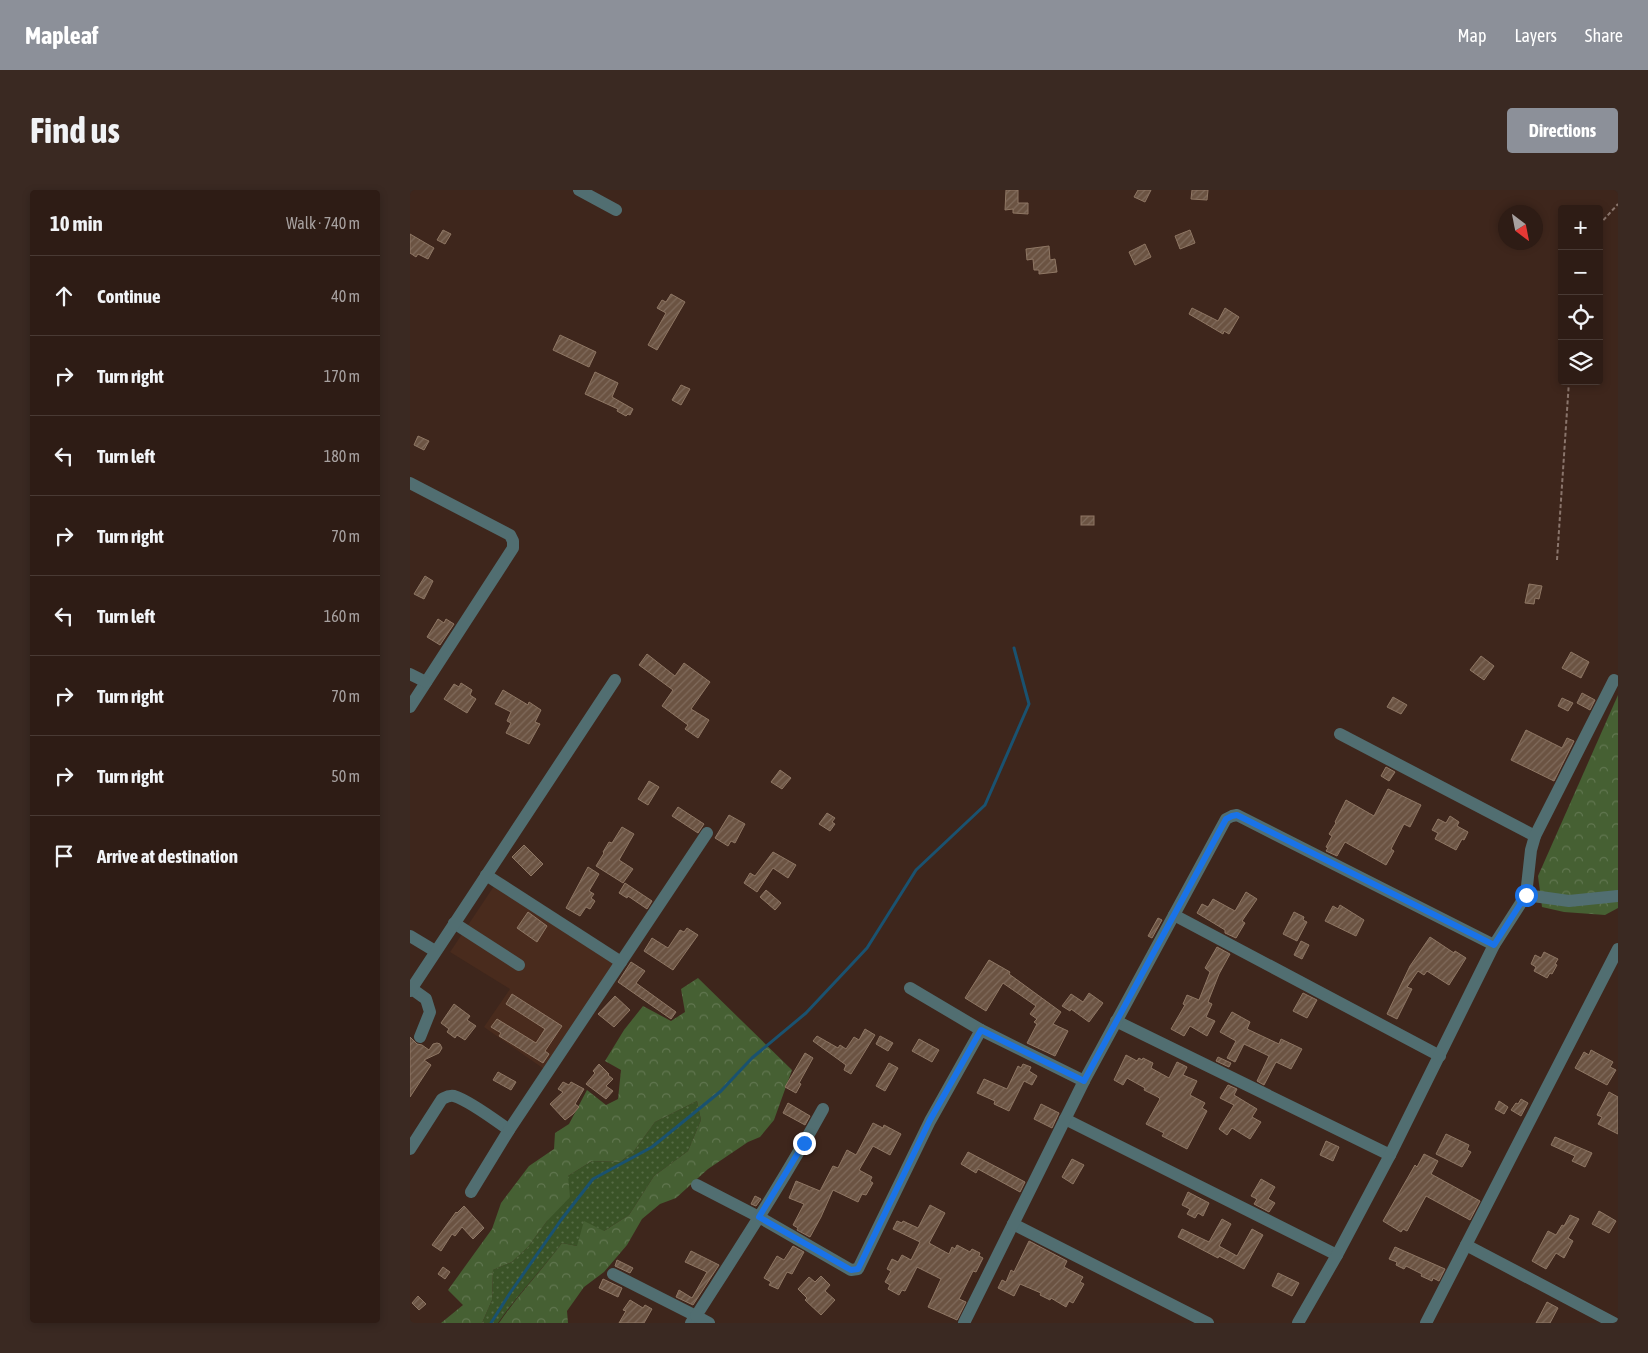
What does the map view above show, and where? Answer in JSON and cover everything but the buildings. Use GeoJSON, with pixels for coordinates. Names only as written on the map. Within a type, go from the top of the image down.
{"type":"FeatureCollection","features":[{"type":"Feature","properties":{"kind":"street"},"geometry":{"type":"LineString","coordinates":[[579,190],[616,210]]}},
{"type":"Feature","properties":{"kind":"street"},"geometry":{"type":"LineString","coordinates":[[410,482],[510,535],[513,541],[513,548],[410,706]]}},
{"type":"Feature","properties":{"kind":"street"},"geometry":{"type":"LineString","coordinates":[[410,674],[426,682]]}},
{"type":"Feature","properties":{"kind":"street"},"geometry":{"type":"LineString","coordinates":[[420,1036],[430,1012],[426,999],[411,990],[615,680]]}},
{"type":"Feature","properties":{"kind":"street"},"geometry":{"type":"LineString","coordinates":[[1298,1323],[1337,1255],[1390,1155],[1494,945],[1526,895],[1531,850],[1535,836],[1614,680]]}},
{"type":"Feature","properties":{"kind":"street"},"geometry":{"type":"LineString","coordinates":[[1340,734],[1535,836]]}},
{"type":"Feature","properties":{"kind":"street"},"geometry":{"type":"LineString","coordinates":[[964,1323],[1084,1081],[1226,819],[1237,815],[1494,945]]}},
{"type":"Feature","properties":{"kind":"street"},"geometry":{"type":"LineString","coordinates":[[471,1192],[509,1130],[708,833]]}},
{"type":"Feature","properties":{"kind":"street"},"geometry":{"type":"LineString","coordinates":[[486,875],[621,962]]}},
{"type":"Feature","properties":{"kind":"street"},"geometry":{"type":"LineString","coordinates":[[1526,895],[1569,901],[1618,896]]}},
{"type":"Feature","properties":{"kind":"street"},"geometry":{"type":"LineString","coordinates":[[1174,915],[1440,1056]]}},
{"type":"Feature","properties":{"kind":"street"},"geometry":{"type":"LineString","coordinates":[[454,923],[518,965]]}},
{"type":"Feature","properties":{"kind":"street"},"geometry":{"type":"LineString","coordinates":[[410,936],[435,951]]}},
{"type":"Feature","properties":{"kind":"street"},"geometry":{"type":"LineString","coordinates":[[1426,1323],[1618,949]]}},
{"type":"Feature","properties":{"kind":"street"},"geometry":{"type":"LineString","coordinates":[[910,988],[981,1030],[1084,1081]]}},
{"type":"Feature","properties":{"kind":"street"},"geometry":{"type":"LineString","coordinates":[[1116,1021],[1390,1155]]}},
{"type":"Feature","properties":{"kind":"street"},"geometry":{"type":"LineString","coordinates":[[698,1185],[759,1217],[851,1270],[858,1269],[930,1120],[981,1030]]}},
{"type":"Feature","properties":{"kind":"street"},"geometry":{"type":"LineString","coordinates":[[410,1149],[442,1098],[447,1096],[453,1096],[479,1110],[509,1130]]}},
{"type":"Feature","properties":{"kind":"street"},"geometry":{"type":"LineString","coordinates":[[694,1319],[759,1217],[804,1143],[822,1109]]}},
{"type":"Feature","properties":{"kind":"street"},"geometry":{"type":"LineString","coordinates":[[1065,1118],[1337,1255]]}},
{"type":"Feature","properties":{"kind":"street"},"geometry":{"type":"LineString","coordinates":[[1013,1224],[1208,1323]]}},
{"type":"Feature","properties":{"kind":"street"},"geometry":{"type":"LineString","coordinates":[[1466,1246],[1614,1323]]}},
{"type":"Feature","properties":{"kind":"street"},"geometry":{"type":"LineString","coordinates":[[613,1274],[694,1319],[709,1323]]}},
{"type":"Feature","properties":{"kind":"path"},"geometry":{"type":"LineString","coordinates":[[1603,220],[1618,204]]}},
{"type":"Feature","properties":{"kind":"path"},"geometry":{"type":"LineString","coordinates":[[1556,560],[1569,385]]}},
{"type":"Feature","properties":{"kind":"shaded area"},"geometry":{"type":"Polygon","coordinates":[[[494,886],[615,963],[544,1069],[484,1027],[510,989],[450,952],[494,886]]]}},
{"type":"Feature","properties":{"kind":"green space"},"geometry":{"type":"Polygon","coordinates":[[[1618,695],[1618,908],[1605,915],[1564,912],[1542,907],[1538,876],[1618,695]]]}},
{"type":"Feature","properties":{"kind":"green space"},"geometry":{"type":"Polygon","coordinates":[[[698,978],[792,1070],[774,1120],[760,1137],[748,1142],[708,1169],[676,1198],[660,1204],[642,1219],[627,1245],[604,1272],[584,1287],[567,1311],[568,1323],[499,1323],[562,1243],[577,1246],[584,1221],[604,1231],[629,1215],[654,1176],[688,1151],[701,1120],[697,1101],[655,1122],[634,1151],[620,1162],[592,1161],[568,1176],[570,1197],[547,1221],[528,1247],[512,1262],[493,1270],[492,1300],[482,1323],[441,1323],[463,1305],[448,1290],[492,1229],[501,1203],[529,1166],[554,1149],[555,1133],[569,1124],[587,1090],[606,1105],[618,1099],[621,1070],[605,1061],[624,1030],[643,1006],[671,1021],[685,1012],[681,989],[698,978]]]}},
{"type":"Feature","properties":{"kind":"green space"},"geometry":{"type":"Polygon","coordinates":[[[697,1101],[701,1120],[688,1151],[654,1176],[629,1215],[577,1246],[562,1243],[498,1323],[482,1323],[492,1300],[493,1270],[512,1262],[528,1247],[547,1221],[568,1176],[592,1161],[620,1162],[634,1151],[655,1122],[697,1101]]]}},
{"type":"Feature","properties":{"kind":"waterway"},"geometry":{"type":"LineString","coordinates":[[491,1323],[561,1220],[593,1179],[652,1147],[721,1091],[752,1058],[806,1013],[867,948],[916,870],[985,805],[1029,704],[1014,648]]}},
{"type":"Feature","properties":{"kind":"route"},"geometry":{"type":"LineString","coordinates":[[804,1143],[759,1217],[851,1270],[858,1269],[930,1120],[981,1030],[1084,1081],[1226,819],[1232,816],[1237,815],[1494,945],[1526,895]]}}]}
